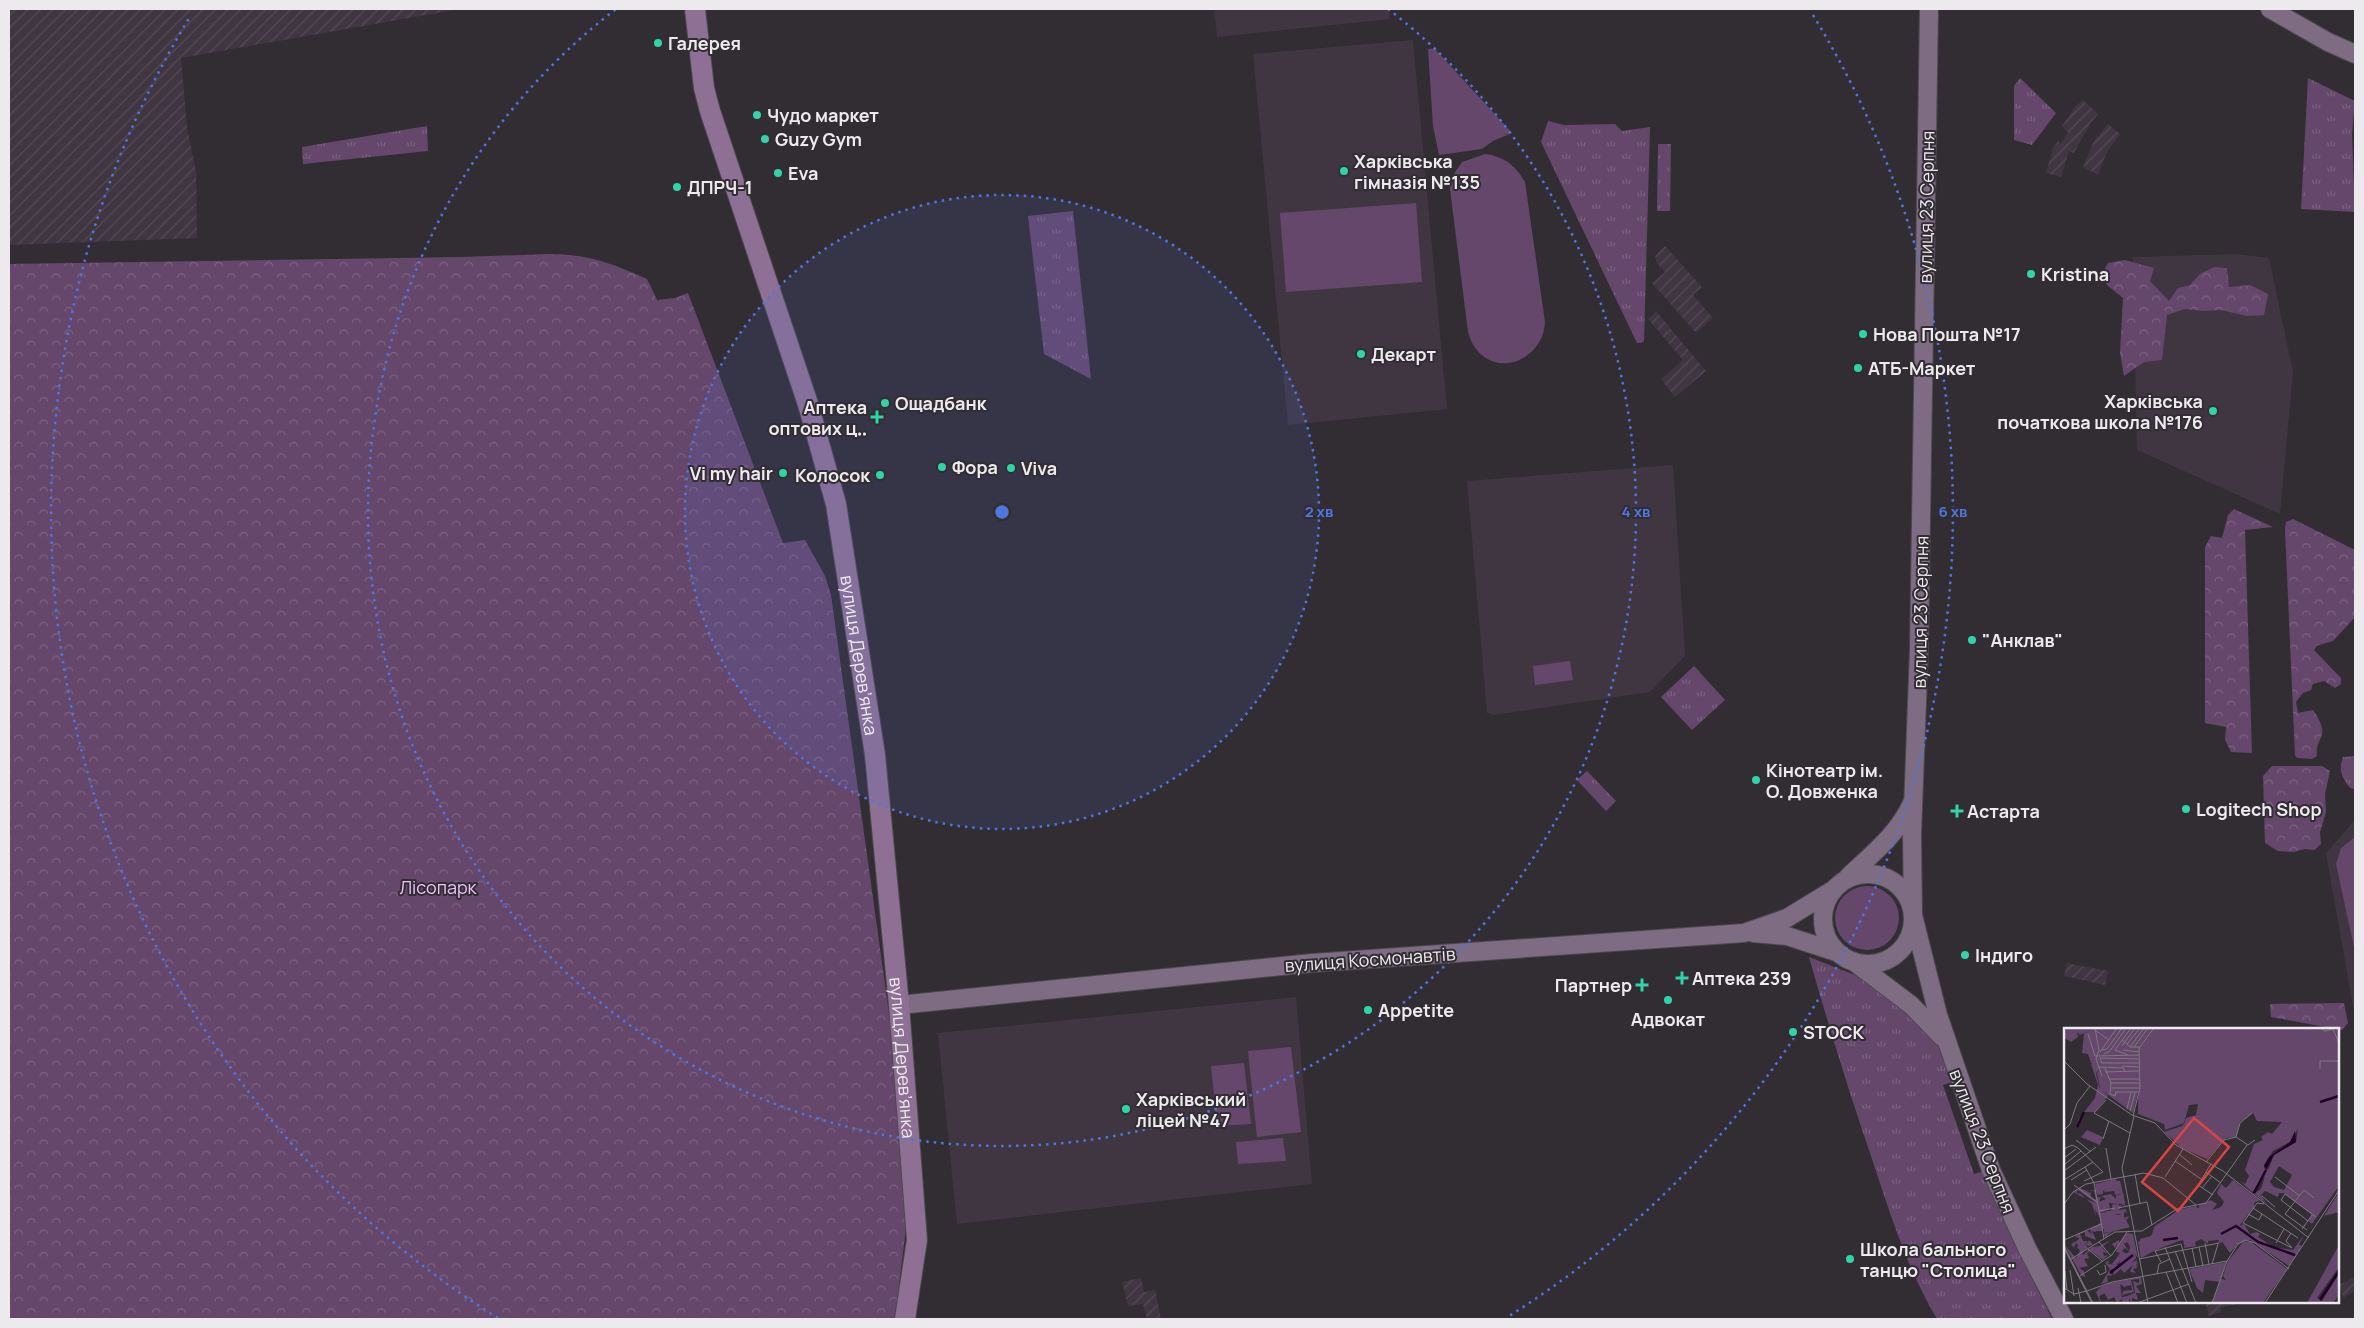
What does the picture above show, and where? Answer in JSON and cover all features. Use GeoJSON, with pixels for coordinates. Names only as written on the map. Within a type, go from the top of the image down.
{"type":"FeatureCollection","features":[{"type":"Feature","properties":{"kind":"main road","name":"вулиця Дерев’янка"},"geometry":{"type":"LineString","coordinates":[[695,9],[704,88],[710,111],[805,395],[836,504],[875,755],[899,1005],[917,1240],[905,1319]]}},
{"type":"Feature","properties":{"kind":"street","name":"вулиця 23 Серпня"},"geometry":{"type":"LineString","coordinates":[[1744,933],[1787,936],[1868,964],[1882,962],[1899,951],[1910,935],[1913,915],[1914,800],[1920,649],[1929,9]]}},
{"type":"Feature","properties":{"kind":"street"},"geometry":{"type":"LineString","coordinates":[[2270,9],[2328,42],[2355,54]]}},
{"type":"Feature","properties":{"kind":"street"},"geometry":{"type":"LineString","coordinates":[[1846,879],[1892,834],[1902,822],[1914,800]]}},
{"type":"Feature","properties":{"kind":"street","name":"вулиця 23 Серпня"},"geometry":{"type":"LineString","coordinates":[[1946,1042],[1911,1005],[1846,957],[1826,935],[1823,920],[1825,904],[1833,890],[1846,879],[1865,874],[1885,877],[1894,882],[1907,896],[1946,1042],[1991,1170],[2026,1248],[2064,1319]]}},
{"type":"Feature","properties":{"kind":"street","name":"вулиця Космонавтів"},"geometry":{"type":"LineString","coordinates":[[899,1005],[1303,963],[1744,933],[1787,918],[1833,890]]}},
{"type":"Feature","properties":{"kind":"shaded area"},"geometry":{"type":"Polygon","coordinates":[[[9,9],[460,9],[181,58],[187,127],[196,172],[197,238],[9,245],[9,9]]]}},
{"type":"Feature","properties":{"kind":"shaded area"},"geometry":{"type":"Polygon","coordinates":[[[1214,9],[1389,9],[1390,19],[1217,37],[1214,9]]]}},
{"type":"Feature","properties":{"kind":"shaded area","name":"Харківська гімназія №135"},"geometry":{"type":"Polygon","coordinates":[[[1413,40],[1447,409],[1288,425],[1253,54],[1413,40]]]}},
{"type":"Feature","properties":{"kind":"shaded area"},"geometry":{"type":"Polygon","coordinates":[[[2083,100],[2098,114],[2090,124],[2074,153],[2069,151],[2061,177],[2046,173],[2053,148],[2058,141],[2061,143],[2068,133],[2062,126],[2075,107],[2083,100]]]}},
{"type":"Feature","properties":{"kind":"shaded area"},"geometry":{"type":"Polygon","coordinates":[[[2108,124],[2120,134],[2107,152],[2098,175],[2083,167],[2094,141],[2108,124]]]}},
{"type":"Feature","properties":{"kind":"shaded area"},"geometry":{"type":"Polygon","coordinates":[[[1665,246],[1702,287],[1693,295],[1713,318],[1696,333],[1652,283],[1665,272],[1657,263],[1655,256],[1665,246]]]}},
{"type":"Feature","properties":{"kind":"shaded area","name":"Харківська початкова школа №176"},"geometry":{"type":"Polygon","coordinates":[[[2236,254],[2269,258],[2293,372],[2280,514],[2137,450],[2133,257],[2236,254]]]}},
{"type":"Feature","properties":{"kind":"shaded area"},"geometry":{"type":"Polygon","coordinates":[[[1656,311],[1706,371],[1675,397],[1661,379],[1683,360],[1648,319],[1656,311]]]}},
{"type":"Feature","properties":{"kind":"shaded area"},"geometry":{"type":"Polygon","coordinates":[[[1673,465],[1685,656],[1650,692],[1493,715],[1487,713],[1467,481],[1673,465]]]}},
{"type":"Feature","properties":{"kind":"shaded area"},"geometry":{"type":"Polygon","coordinates":[[[2355,820],[2355,1018],[2326,853],[2355,820]]]}},
{"type":"Feature","properties":{"kind":"shaded area"},"geometry":{"type":"Polygon","coordinates":[[[2067,963],[2108,971],[2105,985],[2064,976],[2067,963]]]}},
{"type":"Feature","properties":{"kind":"shaded area","name":"Харківський ліцей №47"},"geometry":{"type":"Polygon","coordinates":[[[1296,997],[1312,1184],[957,1224],[938,1033],[1296,997]]]}},
{"type":"Feature","properties":{"kind":"shaded area"},"geometry":{"type":"Polygon","coordinates":[[[2355,1277],[2355,1291],[2343,1298],[2339,1285],[2355,1277]]]}},
{"type":"Feature","properties":{"kind":"shaded area"},"geometry":{"type":"Polygon","coordinates":[[[1141,1278],[1144,1292],[1155,1290],[1161,1319],[1147,1319],[1143,1304],[1128,1306],[1122,1282],[1141,1278]]]}},
{"type":"Feature","properties":{"kind":"shaded area"},"geometry":{"type":"Polygon","coordinates":[[[2205,1303],[2239,1303],[2221,1308],[2221,1312],[2209,1316],[2205,1303]]]}},
{"type":"Feature","properties":{"kind":"green space"},"geometry":{"type":"Polygon","coordinates":[[[1428,49],[1435,49],[1512,133],[1493,141],[1482,149],[1439,155],[1433,126],[1428,49]]]}},
{"type":"Feature","properties":{"kind":"green space"},"geometry":{"type":"Polygon","coordinates":[[[2020,78],[2056,113],[2032,145],[2014,140],[2014,86],[2020,78]]]}},
{"type":"Feature","properties":{"kind":"green space"},"geometry":{"type":"Polygon","coordinates":[[[2308,78],[2355,101],[2352,134],[2355,212],[2301,209],[2308,78]]]}},
{"type":"Feature","properties":{"kind":"green space"},"geometry":{"type":"Polygon","coordinates":[[[1548,121],[1564,125],[1615,124],[1622,131],[1650,127],[1644,342],[1637,343],[1541,142],[1548,121]]]}},
{"type":"Feature","properties":{"kind":"green space"},"geometry":{"type":"Polygon","coordinates":[[[427,126],[428,151],[303,164],[302,147],[427,126]]]}},
{"type":"Feature","properties":{"kind":"green space"},"geometry":{"type":"Polygon","coordinates":[[[1658,144],[1671,144],[1670,211],[1657,211],[1658,144]]]}},
{"type":"Feature","properties":{"kind":"green space"},"geometry":{"type":"Polygon","coordinates":[[[1485,154],[1498,157],[1509,163],[1525,182],[1545,322],[1543,335],[1537,346],[1528,355],[1517,361],[1506,363],[1494,362],[1483,356],[1473,344],[1468,332],[1449,181],[1462,162],[1485,154]]]}},
{"type":"Feature","properties":{"kind":"green space"},"geometry":{"type":"Polygon","coordinates":[[[1416,203],[1422,282],[1286,292],[1280,213],[1416,203]]]}},
{"type":"Feature","properties":{"kind":"green space"},"geometry":{"type":"Polygon","coordinates":[[[1073,211],[1091,379],[1044,354],[1028,216],[1073,211]]]}},
{"type":"Feature","properties":{"kind":"green space","name":"Лісопарк"},"geometry":{"type":"Polygon","coordinates":[[[563,254],[599,260],[634,273],[647,279],[657,300],[675,298],[688,293],[783,543],[805,540],[825,576],[831,595],[892,1035],[907,1219],[895,1319],[9,1319],[9,264],[563,254]]]}},
{"type":"Feature","properties":{"kind":"green space"},"geometry":{"type":"Polygon","coordinates":[[[2125,260],[2154,268],[2150,281],[2169,301],[2178,288],[2190,285],[2200,274],[2214,267],[2227,268],[2229,287],[2250,285],[2268,294],[2264,315],[2247,316],[2221,310],[2185,309],[2167,315],[2162,360],[2144,362],[2124,376],[2120,353],[2123,298],[2107,285],[2101,275],[2108,263],[2125,260]]]}},
{"type":"Feature","properties":{"kind":"green space"},"geometry":{"type":"Polygon","coordinates":[[[2234,509],[2273,527],[2245,530],[2252,753],[2231,752],[2225,740],[2226,727],[2205,723],[2205,547],[2211,536],[2222,538],[2228,515],[2234,509]]]}},
{"type":"Feature","properties":{"kind":"green space"},"geometry":{"type":"Polygon","coordinates":[[[2293,519],[2355,550],[2355,617],[2333,641],[2316,646],[2314,650],[2341,678],[2341,684],[2335,688],[2324,681],[2313,684],[2311,690],[2303,693],[2296,702],[2298,713],[2313,710],[2322,727],[2317,756],[2312,759],[2297,758],[2295,755],[2285,530],[2286,522],[2293,519]]]}},
{"type":"Feature","properties":{"kind":"green space"},"geometry":{"type":"Polygon","coordinates":[[[1570,661],[1573,680],[1535,685],[1533,666],[1570,661]]]}},
{"type":"Feature","properties":{"kind":"green space"},"geometry":{"type":"Polygon","coordinates":[[[1694,666],[1725,700],[1692,730],[1661,697],[1694,666]]]}},
{"type":"Feature","properties":{"kind":"green space"},"geometry":{"type":"Polygon","coordinates":[[[2355,756],[2355,789],[2350,788],[2345,780],[2341,766],[2343,757],[2355,756]]]}},
{"type":"Feature","properties":{"kind":"green space"},"geometry":{"type":"Polygon","coordinates":[[[2272,766],[2322,766],[2330,771],[2325,794],[2326,812],[2320,832],[2321,844],[2314,850],[2278,851],[2265,843],[2263,776],[2272,766]]]}},
{"type":"Feature","properties":{"kind":"green space"},"geometry":{"type":"Polygon","coordinates":[[[1587,771],[1616,801],[1606,811],[1577,780],[1587,771]]]}},
{"type":"Feature","properties":{"kind":"green space"},"geometry":{"type":"Polygon","coordinates":[[[2355,837],[2355,952],[2336,864],[2341,848],[2355,837]]]}},
{"type":"Feature","properties":{"kind":"green space"},"geometry":{"type":"Polygon","coordinates":[[[1867,886],[1885,892],[1893,900],[1899,918],[1893,936],[1885,944],[1867,950],[1849,944],[1841,936],[1835,918],[1841,900],[1849,892],[1867,886]]]}},
{"type":"Feature","properties":{"kind":"green space"},"geometry":{"type":"Polygon","coordinates":[[[1809,957],[1855,975],[1893,999],[1939,1045],[1953,1082],[1943,1085],[1974,1174],[1985,1171],[2011,1235],[2052,1319],[1937,1319],[1918,1283],[1895,1226],[1849,1089],[1809,957]]]}},
{"type":"Feature","properties":{"kind":"green space"},"geometry":{"type":"Polygon","coordinates":[[[2344,1003],[2348,1023],[2342,1030],[2271,1017],[2270,1004],[2344,1003]]]}},
{"type":"Feature","properties":{"kind":"green space"},"geometry":{"type":"Polygon","coordinates":[[[1291,1047],[1301,1132],[1257,1137],[1248,1051],[1291,1047]]]}},
{"type":"Feature","properties":{"kind":"green space"},"geometry":{"type":"Polygon","coordinates":[[[1244,1063],[1251,1124],[1217,1126],[1211,1066],[1244,1063]]]}},
{"type":"Feature","properties":{"kind":"green space"},"geometry":{"type":"Polygon","coordinates":[[[1283,1138],[1286,1161],[1238,1164],[1236,1142],[1283,1138]]]}},
{"type":"Feature","properties":{"kind":"place","name":"Галерея"},"geometry":{"type":"Point","coordinates":[658,43]}},
{"type":"Feature","properties":{"kind":"place","name":"Чудо маркет"},"geometry":{"type":"Point","coordinates":[757,115]}},
{"type":"Feature","properties":{"kind":"place","name":"Guzy Gym"},"geometry":{"type":"Point","coordinates":[765,139]}},
{"type":"Feature","properties":{"kind":"place","name":"Харківська гімназія №135"},"geometry":{"type":"Point","coordinates":[1344,171]}},
{"type":"Feature","properties":{"kind":"place","name":"Eva"},"geometry":{"type":"Point","coordinates":[778,173]}},
{"type":"Feature","properties":{"kind":"place","name":"ДПРЧ-1"},"geometry":{"type":"Point","coordinates":[677,187]}},
{"type":"Feature","properties":{"kind":"place","name":"Kristina"},"geometry":{"type":"Point","coordinates":[2031,274]}},
{"type":"Feature","properties":{"kind":"place","name":"Нова Пошта №17"},"geometry":{"type":"Point","coordinates":[1863,334]}},
{"type":"Feature","properties":{"kind":"place","name":"Декарт"},"geometry":{"type":"Point","coordinates":[1361,354]}},
{"type":"Feature","properties":{"kind":"place","name":"АТБ-Маркет"},"geometry":{"type":"Point","coordinates":[1858,368]}},
{"type":"Feature","properties":{"kind":"place","name":"Ощадбанк"},"geometry":{"type":"Point","coordinates":[885,403]}},
{"type":"Feature","properties":{"kind":"place","name":"Харківська початкова школа №176"},"geometry":{"type":"Point","coordinates":[2213,411]}},
{"type":"Feature","properties":{"kind":"place","name":"Аптека оптових ц‥"},"geometry":{"type":"Point","coordinates":[877,417]}},
{"type":"Feature","properties":{"kind":"place","name":"Фора"},"geometry":{"type":"Point","coordinates":[942,467]}},
{"type":"Feature","properties":{"kind":"place","name":"Viva"},"geometry":{"type":"Point","coordinates":[1011,468]}},
{"type":"Feature","properties":{"kind":"place","name":"Vi my hair"},"geometry":{"type":"Point","coordinates":[783,473]}},
{"type":"Feature","properties":{"kind":"place","name":"Колосок"},"geometry":{"type":"Point","coordinates":[880,475]}},
{"type":"Feature","properties":{"kind":"place","name":"\"Анклав\""},"geometry":{"type":"Point","coordinates":[1972,640]}},
{"type":"Feature","properties":{"kind":"place","name":"Кінотеатр ім. О. Довженка"},"geometry":{"type":"Point","coordinates":[1756,780]}},
{"type":"Feature","properties":{"kind":"place","name":"Logitech Shop"},"geometry":{"type":"Point","coordinates":[2186,809]}},
{"type":"Feature","properties":{"kind":"place","name":"Астарта"},"geometry":{"type":"Point","coordinates":[1957,811]}},
{"type":"Feature","properties":{"kind":"place","name":"Індиго"},"geometry":{"type":"Point","coordinates":[1965,955]}},
{"type":"Feature","properties":{"kind":"place","name":"Аптека 239"},"geometry":{"type":"Point","coordinates":[1682,978]}},
{"type":"Feature","properties":{"kind":"place","name":"Партнер"},"geometry":{"type":"Point","coordinates":[1642,985]}},
{"type":"Feature","properties":{"kind":"place","name":"Адвокат"},"geometry":{"type":"Point","coordinates":[1668,1000]}},
{"type":"Feature","properties":{"kind":"place","name":"Appetite"},"geometry":{"type":"Point","coordinates":[1368,1010]}},
{"type":"Feature","properties":{"kind":"place","name":"STOCK"},"geometry":{"type":"Point","coordinates":[1793,1032]}},
{"type":"Feature","properties":{"kind":"place","name":"Харківський ліцей №47"},"geometry":{"type":"Point","coordinates":[1126,1109]}},
{"type":"Feature","properties":{"kind":"place","name":"Школа бального танцю \"Столица\""},"geometry":{"type":"Point","coordinates":[1850,1259]}}]}
